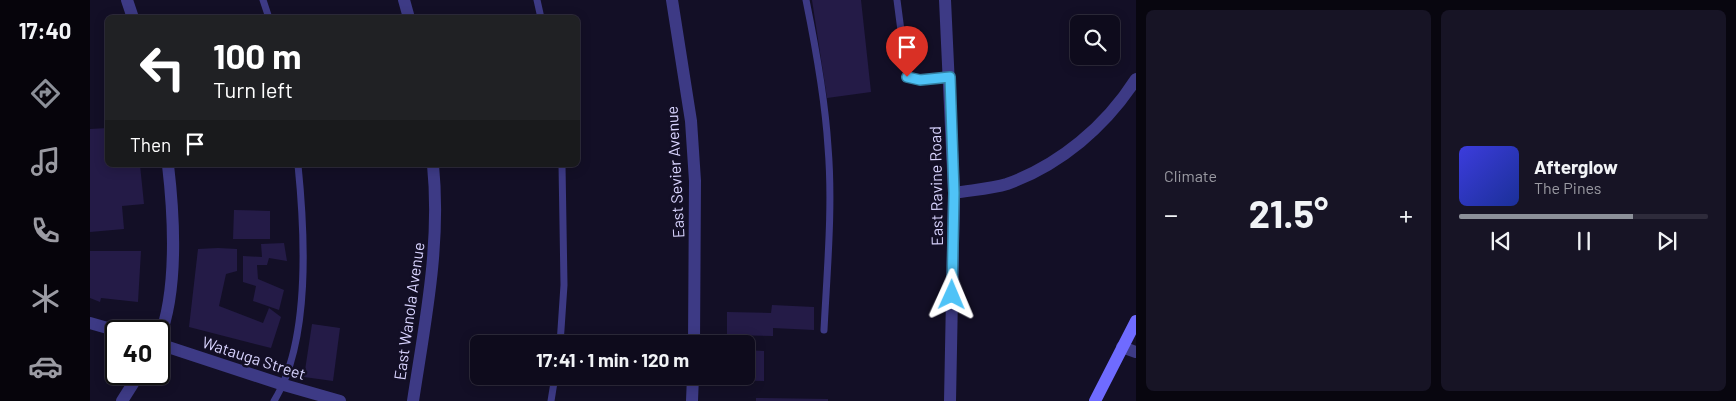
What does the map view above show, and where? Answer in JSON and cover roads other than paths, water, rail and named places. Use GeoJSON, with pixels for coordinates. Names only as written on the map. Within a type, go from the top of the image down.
{"type":"FeatureCollection","features":[{"type":"Feature","properties":{"kind":"main road"},"geometry":{"type":"LineString","coordinates":[[1095,401],[1136,321]]}},
{"type":"Feature","properties":{"kind":"street"},"geometry":{"type":"LineString","coordinates":[[127,0],[132,15]]}},
{"type":"Feature","properties":{"kind":"street"},"geometry":{"type":"LineString","coordinates":[[404,0],[408,15]]}},
{"type":"Feature","properties":{"kind":"street","name":"East Sevier Avenue"},"geometry":{"type":"LineString","coordinates":[[672,0],[691,121],[695,181],[694,335]]}},
{"type":"Feature","properties":{"kind":"street","name":"East Ravine Road"},"geometry":{"type":"LineString","coordinates":[[945,0],[954,193],[950,401]]}},
{"type":"Feature","properties":{"kind":"street"},"geometry":{"type":"LineString","coordinates":[[954,193],[1006,184],[1055,162],[1097,127],[1136,79]]}},
{"type":"Feature","properties":{"kind":"street"},"geometry":{"type":"LineString","coordinates":[[165,320],[172,241],[168,167]]}},
{"type":"Feature","properties":{"kind":"street","name":"East Wanola Avenue"},"geometry":{"type":"LineString","coordinates":[[413,401],[434,263],[436,218],[433,167]]}},
{"type":"Feature","properties":{"kind":"street"},"geometry":{"type":"LineString","coordinates":[[90,323],[105,327]]}},
{"type":"Feature","properties":{"kind":"street"},"geometry":{"type":"LineString","coordinates":[[1122,347],[1136,352]]}},
{"type":"Feature","properties":{"kind":"street","name":"Watauga Street"},"geometry":{"type":"LineString","coordinates":[[170,348],[284,385],[340,401]]}},
{"type":"Feature","properties":{"kind":"street"},"geometry":{"type":"LineString","coordinates":[[122,401],[132,385]]}},
{"type":"Feature","properties":{"kind":"street"},"geometry":{"type":"LineString","coordinates":[[692,401],[693,385]]}},
{"type":"Feature","properties":{"kind":"lane"},"geometry":{"type":"LineString","coordinates":[[264,0],[267,15]]}},
{"type":"Feature","properties":{"kind":"lane"},"geometry":{"type":"LineString","coordinates":[[537,0],[540,15]]}},
{"type":"Feature","properties":{"kind":"lane"},"geometry":{"type":"LineString","coordinates":[[806,0],[823,98],[828,148],[828,256],[824,330]]}},
{"type":"Feature","properties":{"kind":"lane"},"geometry":{"type":"LineString","coordinates":[[897,0],[907,77],[920,80],[950,77]]}},
{"type":"Feature","properties":{"kind":"lane"},"geometry":{"type":"LineString","coordinates":[[274,401],[284,385],[299,326],[304,260],[298,167]]}},
{"type":"Feature","properties":{"kind":"lane"},"geometry":{"type":"LineString","coordinates":[[561,335],[564,285],[562,167]]}},
{"type":"Feature","properties":{"kind":"lane"},"geometry":{"type":"LineString","coordinates":[[551,401],[554,385]]}}]}
